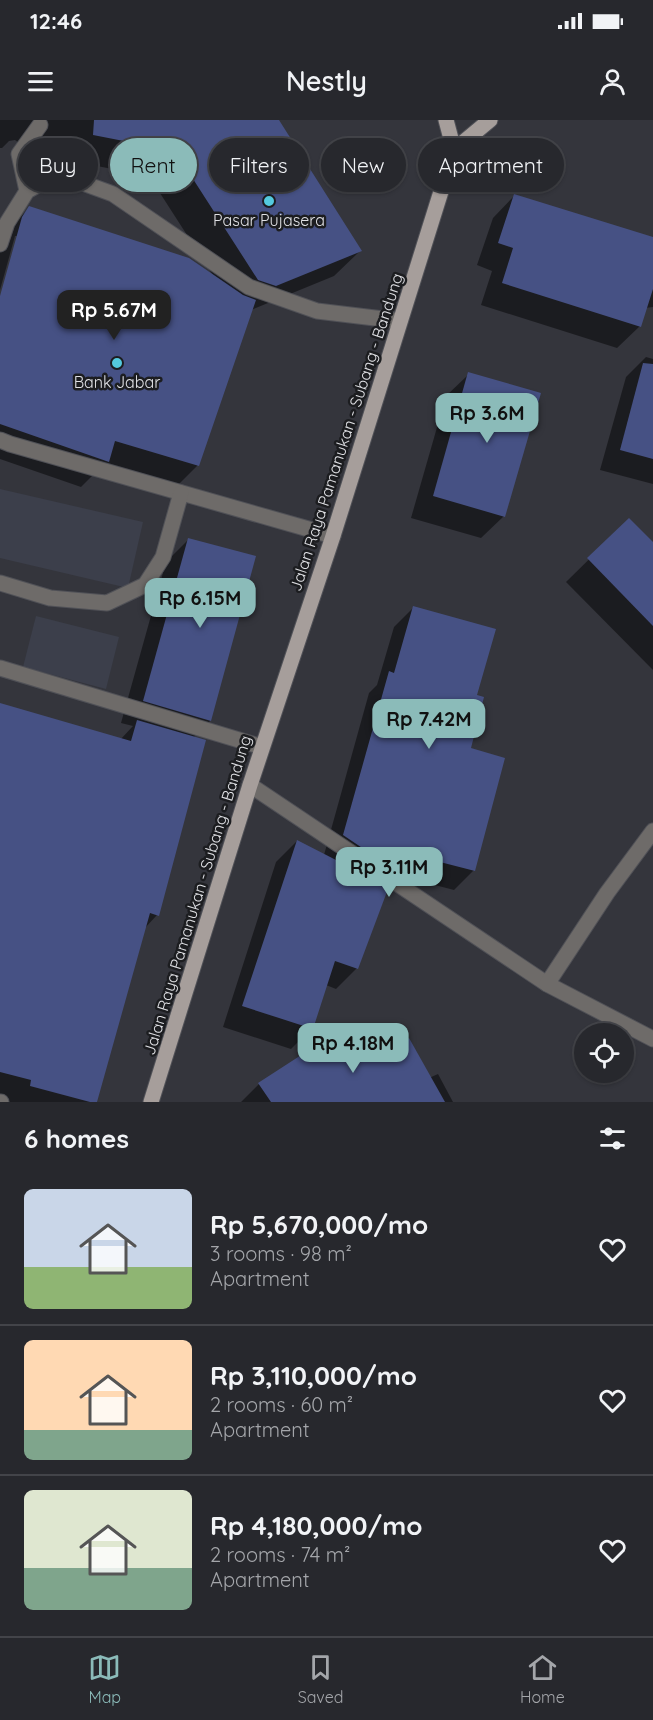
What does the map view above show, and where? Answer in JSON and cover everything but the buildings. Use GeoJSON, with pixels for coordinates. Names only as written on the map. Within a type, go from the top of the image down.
{"type":"FeatureCollection","features":[{"type":"Feature","properties":{"kind":"main road"},"geometry":{"type":"LineString","coordinates":[[446,120],[451,138]]}},
{"type":"Feature","properties":{"kind":"main road"},"geometry":{"type":"LineString","coordinates":[[468,138],[490,120]]}},
{"type":"Feature","properties":{"kind":"main road","name":"Jalan Raya Pamanukan - Subang - Bandung"},"geometry":{"type":"LineString","coordinates":[[151,1102],[262,747],[333,536],[441,192]]}},
{"type":"Feature","properties":{"kind":"street"},"geometry":{"type":"LineString","coordinates":[[31,138],[40,125]]}},
{"type":"Feature","properties":{"kind":"street"},"geometry":{"type":"LineString","coordinates":[[98,189],[113,194],[249,287],[317,311],[400,321]]}},
{"type":"Feature","properties":{"kind":"street"},"geometry":{"type":"LineString","coordinates":[[0,244],[7,223],[26,192]]}},
{"type":"Feature","properties":{"kind":"street"},"geometry":{"type":"LineString","coordinates":[[0,440],[333,536]]}},
{"type":"Feature","properties":{"kind":"street"},"geometry":{"type":"LineString","coordinates":[[0,583],[50,598],[107,603],[145,585],[163,557],[181,493]]}},
{"type":"Feature","properties":{"kind":"street"},"geometry":{"type":"LineString","coordinates":[[0,669],[262,747]]}},
{"type":"Feature","properties":{"kind":"street"},"geometry":{"type":"LineString","coordinates":[[250,785],[547,984],[653,1039]]}},
{"type":"Feature","properties":{"kind":"street"},"geometry":{"type":"LineString","coordinates":[[547,984],[607,893],[653,831]]}},
{"type":"Feature","properties":{"kind":"shaded area"},"geometry":{"type":"Polygon","coordinates":[[[0,489],[143,522],[128,588],[0,558],[0,489]]]}},
{"type":"Feature","properties":{"kind":"shaded area"},"geometry":{"type":"Polygon","coordinates":[[[36,616],[119,637],[106,689],[23,667],[36,616]]]}},
{"type":"Feature","properties":{"kind":"place","name":"Pasar Pujasera"},"geometry":{"type":"Point","coordinates":[269,201]}},
{"type":"Feature","properties":{"kind":"place","name":"Bank Jabar"},"geometry":{"type":"Point","coordinates":[117,363]}}]}
